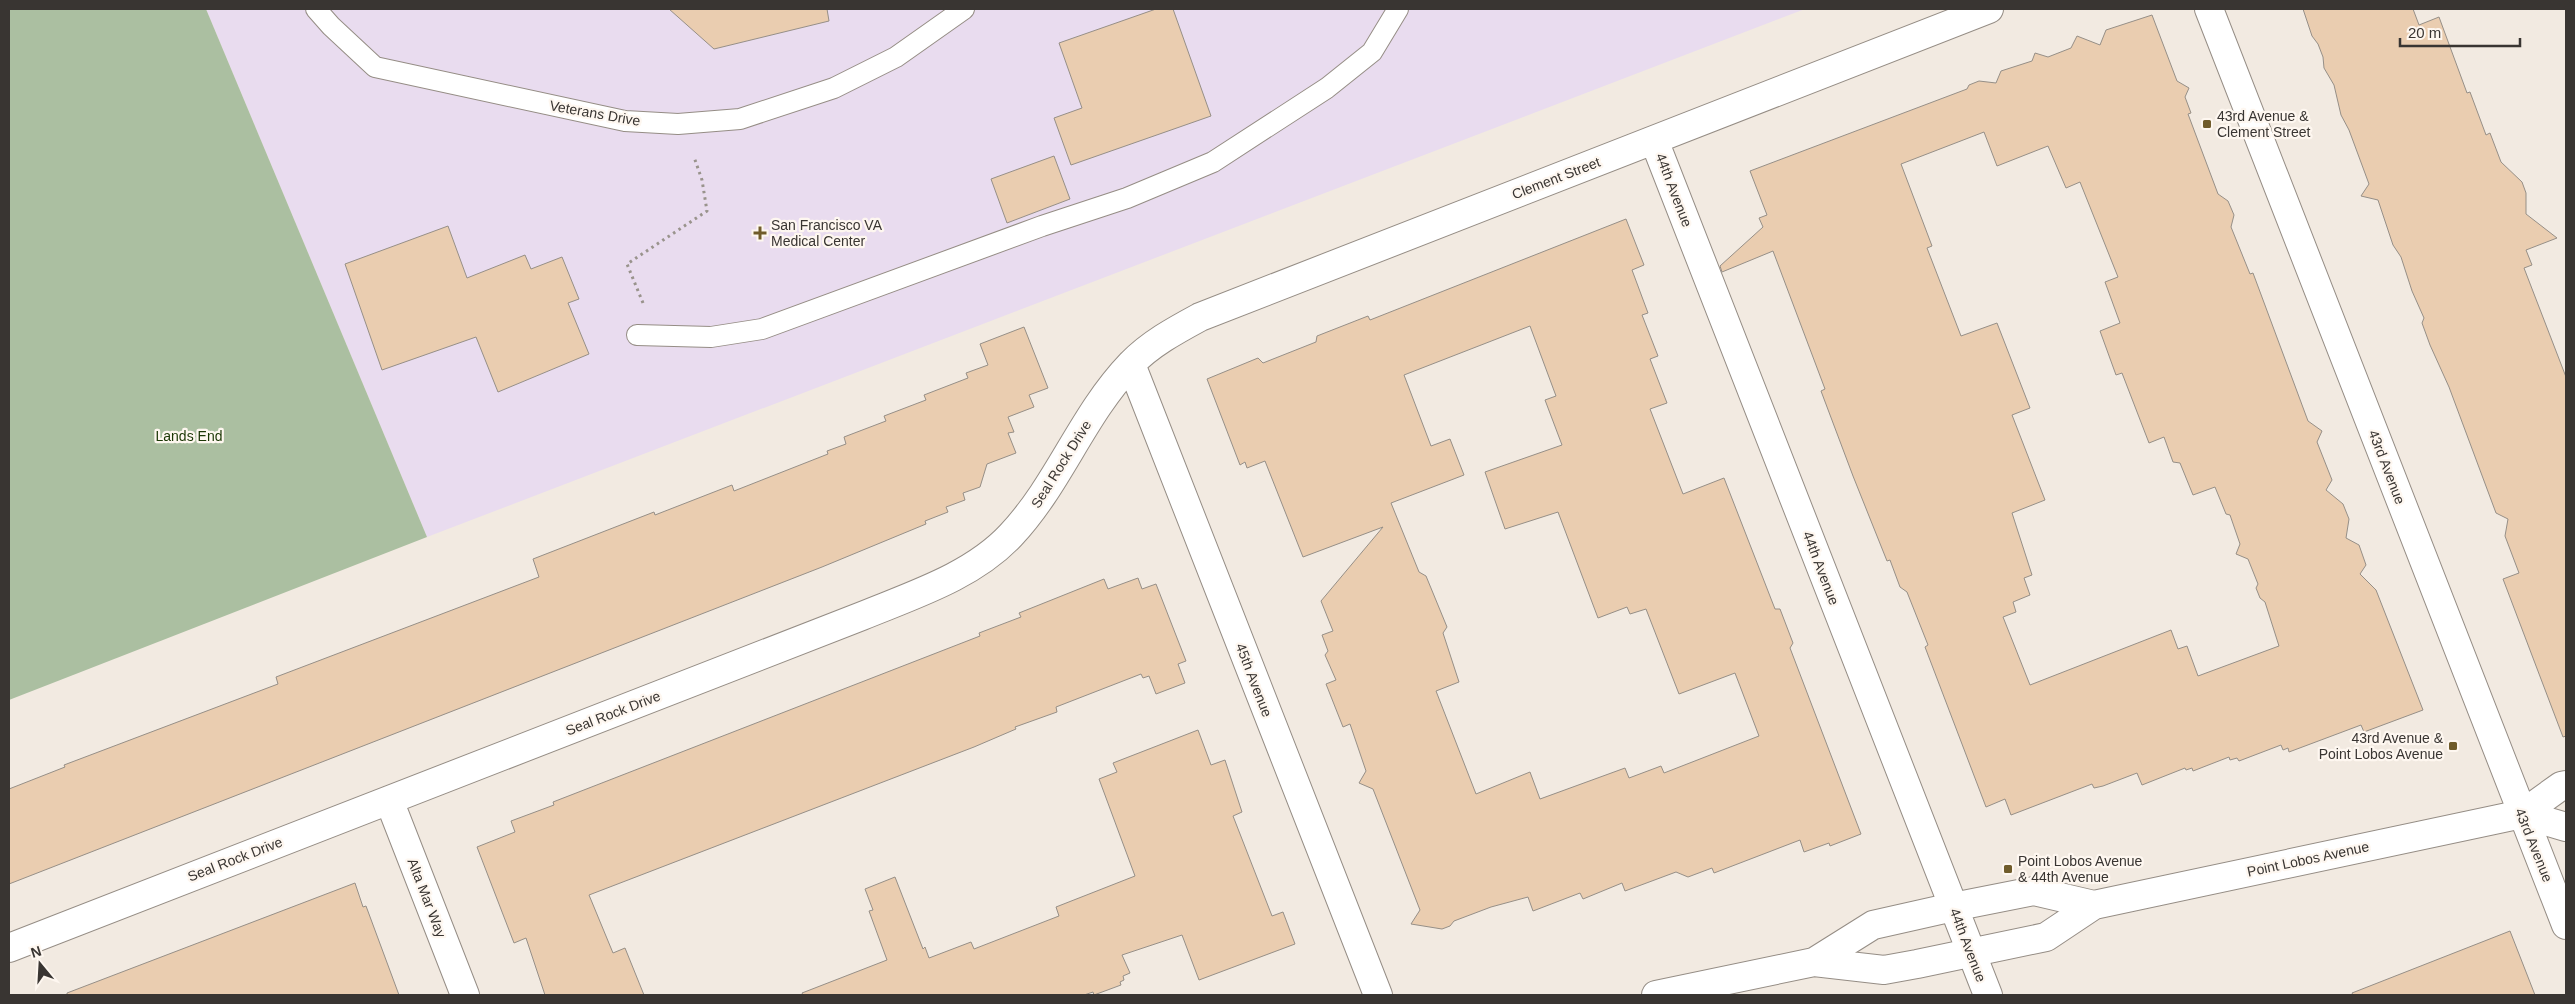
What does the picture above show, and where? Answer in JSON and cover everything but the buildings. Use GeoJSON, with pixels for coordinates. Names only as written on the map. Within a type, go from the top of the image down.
{"type":"FeatureCollection","features":[{"type":"Feature","properties":{"kind":"street","name":"Clement Street"},"geometry":{"type":"LineString","coordinates":[[1131,364],[1172,332],[1200,317],[1989,9]]}},
{"type":"Feature","properties":{"kind":"street","name":"43rd Avenue"},"geometry":{"type":"LineString","coordinates":[[2209,9],[2566,925]]}},
{"type":"Feature","properties":{"kind":"street","name":"44th Avenue"},"geometry":{"type":"LineString","coordinates":[[1654,140],[1988,995]]}},
{"type":"Feature","properties":{"kind":"street","name":"Seal Rock Drive"},"geometry":{"type":"LineString","coordinates":[[9,948],[890,605],[950,578],[975,564],[1010,536],[1036,506],[1059,472],[1080,432],[1104,397],[1131,364]]}},
{"type":"Feature","properties":{"kind":"street","name":"45th Avenue"},"geometry":{"type":"LineString","coordinates":[[1131,364],[1378,995]]}},
{"type":"Feature","properties":{"kind":"street","name":"Point Lobos Avenue"},"geometry":{"type":"LineString","coordinates":[[1656,995],[1814,962],[1884,970],[2046,937],[2094,904],[2522,814],[2561,786],[2566,785]]}},
{"type":"Feature","properties":{"kind":"street","name":"Alta Mar Way"},"geometry":{"type":"LineString","coordinates":[[389,800],[465,995]]}},
{"type":"Feature","properties":{"kind":"street","name":"Point Lobos Avenue"},"geometry":{"type":"LineString","coordinates":[[2522,814],[2566,827]]}},
{"type":"Feature","properties":{"kind":"street","name":"Point Lobos Avenue"},"geometry":{"type":"LineString","coordinates":[[1814,962],[1872,925],[1954,907],[2034,891],[2094,904]]}},
{"type":"Feature","properties":{"kind":"lane","name":"Veterans Drive"},"geometry":{"type":"LineString","coordinates":[[316,9],[374,67],[625,120],[678,124],[740,119],[834,88],[896,57],[964,9]]}},
{"type":"Feature","properties":{"kind":"lane"},"geometry":{"type":"LineString","coordinates":[[638,335],[712,337],[762,329],[1042,226],[1127,198],[1213,162],[1327,88],[1372,52],[1398,9]]}},
{"type":"Feature","properties":{"kind":"path"},"geometry":{"type":"LineString","coordinates":[[643,304],[627,264],[707,212],[694,157]]}},
{"type":"Feature","properties":{"kind":"shaded area","name":"San Francisco VA Medical Center"},"geometry":{"type":"Polygon","coordinates":[[[206,9],[1805,9],[427,537],[206,9]]]}},
{"type":"Feature","properties":{"kind":"green space","name":"Lands End"},"geometry":{"type":"Polygon","coordinates":[[[9,9],[206,9],[427,537],[9,700],[9,9]]]}},
{"type":"Feature","properties":{"kind":"place","name":"43rd Avenue & Clement Street"},"geometry":{"type":"Point","coordinates":[2207,124]}},
{"type":"Feature","properties":{"kind":"place","name":"San Francisco VA Medical Center"},"geometry":{"type":"Point","coordinates":[760,233]}},
{"type":"Feature","properties":{"kind":"place","name":"43rd Avenue & Point Lobos Avenue"},"geometry":{"type":"Point","coordinates":[2453,746]}},
{"type":"Feature","properties":{"kind":"place","name":"Point Lobos Avenue & 44th Avenue"},"geometry":{"type":"Point","coordinates":[2008,869]}}]}
